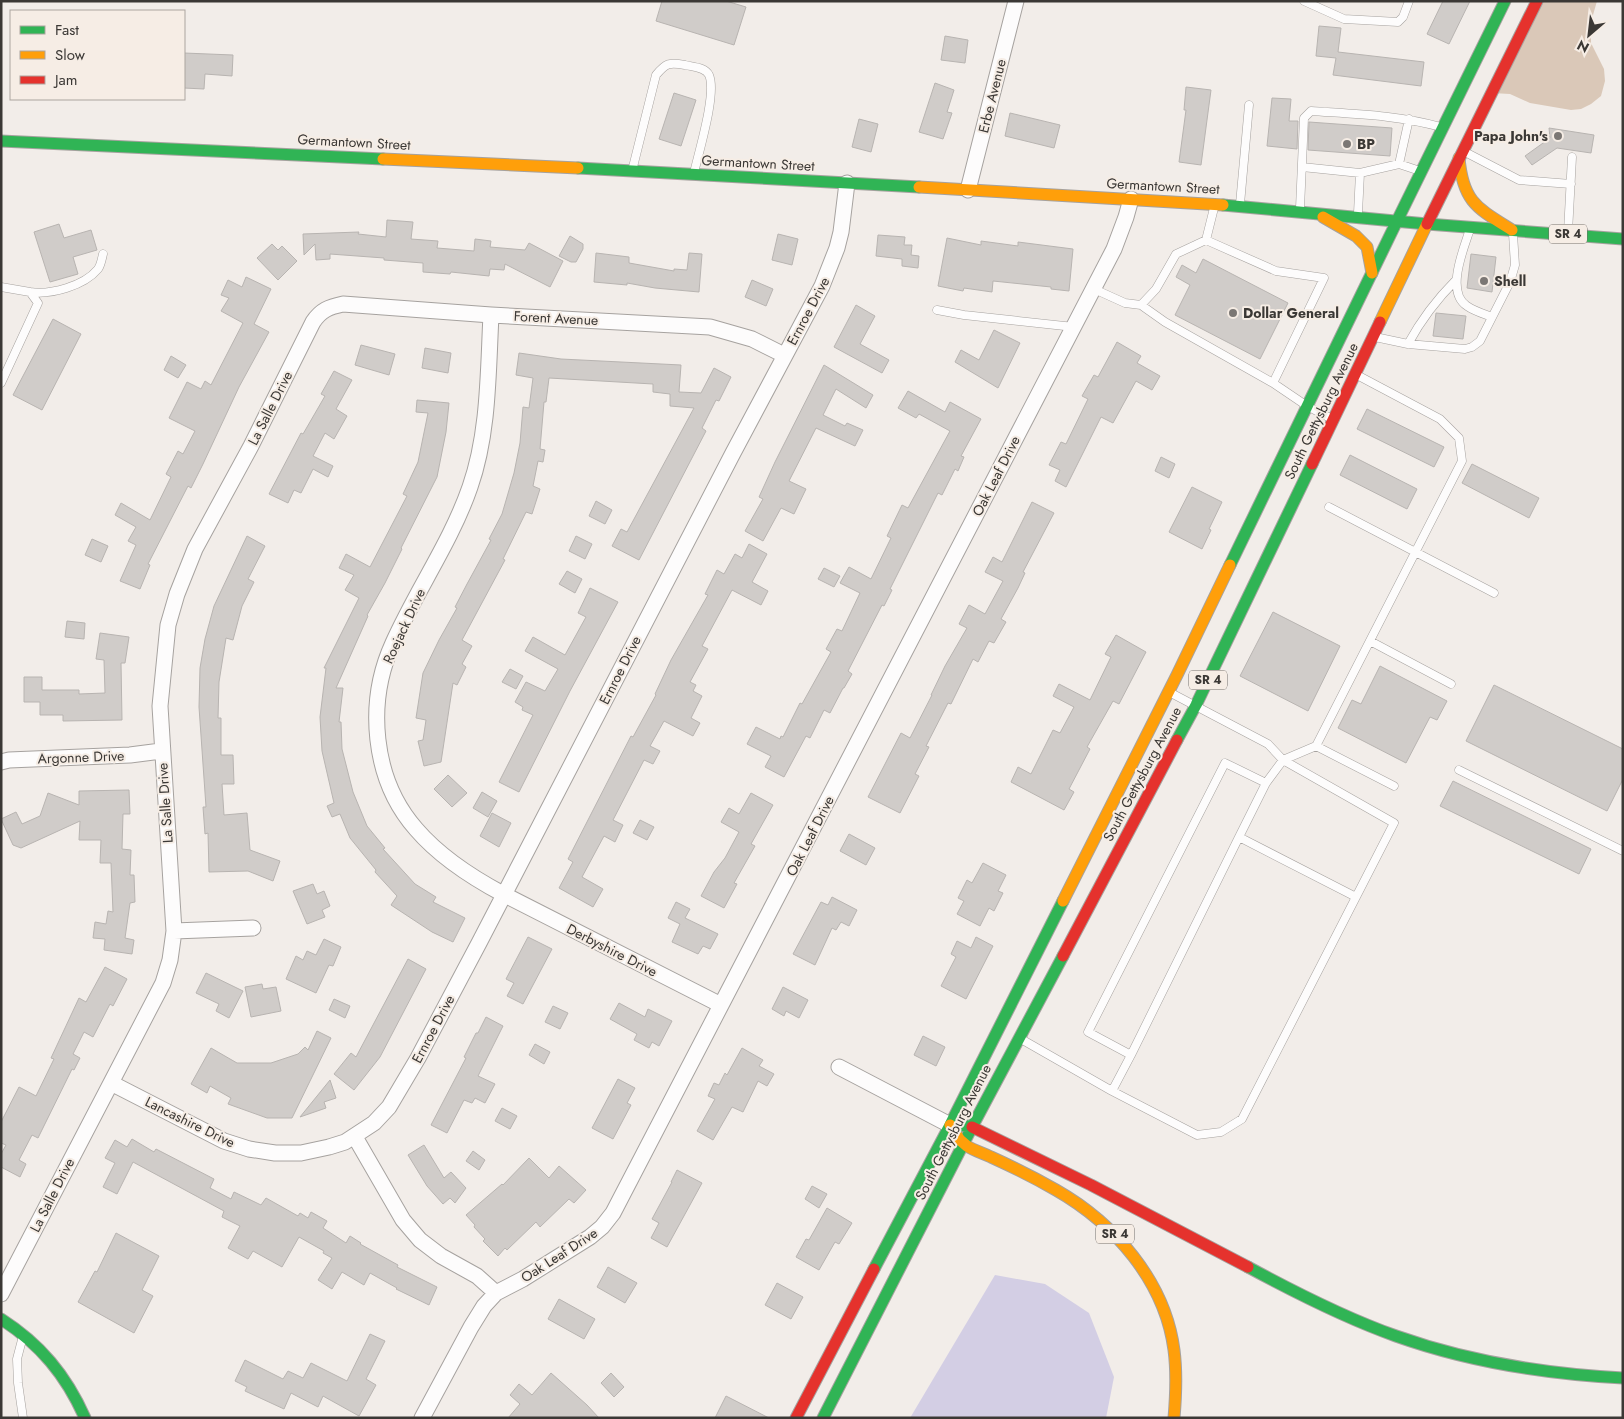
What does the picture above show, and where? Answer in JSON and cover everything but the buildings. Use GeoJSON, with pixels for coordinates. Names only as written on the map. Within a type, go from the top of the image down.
{"type":"FeatureCollection","features":[{"type":"Feature","properties":{"kind":"main road","name":"South Gettysburg Avenue"},"geometry":{"type":"LineString","coordinates":[[796,1418],[950,1125],[1168,691],[1505,1]]}},
{"type":"Feature","properties":{"kind":"main road","name":"South Gettysburg Avenue"},"geometry":{"type":"LineString","coordinates":[[823,1418],[972,1127],[1196,705],[1427,224],[1537,1]]}},
{"type":"Feature","properties":{"kind":"main road","name":"Germantown Street"},"geometry":{"type":"LineString","coordinates":[[1,141],[632,171],[1215,204],[1471,228],[1513,230]]}},
{"type":"Feature","properties":{"kind":"main road"},"geometry":{"type":"LineString","coordinates":[[1461,154],[1460,178],[1468,198],[1481,210],[1513,230]]}},
{"type":"Feature","properties":{"kind":"main road"},"geometry":{"type":"LineString","coordinates":[[1315,212],[1356,236],[1367,248],[1372,273]]}},
{"type":"Feature","properties":{"kind":"main road","name":"SR 4"},"geometry":{"type":"LineString","coordinates":[[1513,230],[1623,239]]}},
{"type":"Feature","properties":{"kind":"main road"},"geometry":{"type":"LineString","coordinates":[[950,1125],[972,1127],[1312,1300],[1368,1326],[1430,1347],[1501,1364],[1568,1375],[1623,1378]]}},
{"type":"Feature","properties":{"kind":"main road","name":"SR 4"},"geometry":{"type":"LineString","coordinates":[[950,1125],[964,1144],[1071,1199],[1101,1221],[1127,1247],[1152,1283],[1170,1326],[1177,1373],[1174,1418]]}},
{"type":"Feature","properties":{"kind":"main road"},"geometry":{"type":"LineString","coordinates":[[1,1319],[23,1334],[63,1374],[76,1396],[85,1418]]}},
{"type":"Feature","properties":{"kind":"street","name":"Erbe Avenue"},"geometry":{"type":"LineString","coordinates":[[968,190],[1016,1]]}},
{"type":"Feature","properties":{"kind":"street","name":"Ernroe Drive"},"geometry":{"type":"LineString","coordinates":[[355,1137],[374,1123],[389,1107],[423,1050],[784,354],[822,286],[832,263],[841,232],[847,183]]}},
{"type":"Feature","properties":{"kind":"street","name":"Oak Leaf Drive"},"geometry":{"type":"LineString","coordinates":[[422,1418],[471,1327],[484,1306],[496,1293],[590,1237],[602,1227],[613,1213],[1094,289],[1114,249],[1126,217],[1130,199]]}},
{"type":"Feature","properties":{"kind":"street","name":"Forent Avenue"},"geometry":{"type":"LineString","coordinates":[[324,310],[330,306],[343,304],[491,315],[710,327],[752,339],[784,354]]}},
{"type":"Feature","properties":{"kind":"street","name":"La Salle Drive"},"geometry":{"type":"LineString","coordinates":[[1,1294],[163,983],[170,960],[174,931],[161,751],[160,706],[168,625],[177,594],[195,549],[251,446],[313,322],[324,310]]}},
{"type":"Feature","properties":{"kind":"street","name":"Roejack Drive"},"geometry":{"type":"LineString","coordinates":[[491,315],[483,428],[476,467],[463,505],[387,658],[379,688],[376,720],[386,774],[391,789],[406,816],[435,849],[469,874],[503,894]]}},
{"type":"Feature","properties":{"kind":"street","name":"Argonne Drive"},"geometry":{"type":"LineString","coordinates":[[1,762],[9,760],[130,755],[161,751]]}},
{"type":"Feature","properties":{"kind":"street","name":"Derbyshire Drive"},"geometry":{"type":"LineString","coordinates":[[503,894],[721,1005]]}},
{"type":"Feature","properties":{"kind":"street"},"geometry":{"type":"LineString","coordinates":[[174,931],[253,928]]}},
{"type":"Feature","properties":{"kind":"street"},"geometry":{"type":"LineString","coordinates":[[839,1066],[950,1125]]}},
{"type":"Feature","properties":{"kind":"street","name":"Lancashire Drive"},"geometry":{"type":"LineString","coordinates":[[111,1083],[224,1141],[249,1149],[274,1153],[300,1153],[329,1147],[355,1137]]}},
{"type":"Feature","properties":{"kind":"street"},"geometry":{"type":"LineString","coordinates":[[355,1137],[403,1220],[420,1240],[441,1256],[477,1276],[496,1293]]}},
{"type":"Feature","properties":{"kind":"lane"},"geometry":{"type":"LineString","coordinates":[[1304,1],[1344,19],[1398,22],[1403,17],[1409,1]]}},
{"type":"Feature","properties":{"kind":"lane"},"geometry":{"type":"LineString","coordinates":[[632,171],[656,75],[664,66],[673,63],[702,69],[709,74],[712,92],[694,175]]}},
{"type":"Feature","properties":{"kind":"lane"},"geometry":{"type":"LineString","coordinates":[[1240,206],[1249,105]]}},
{"type":"Feature","properties":{"kind":"lane"},"geometry":{"type":"LineString","coordinates":[[1300,211],[1304,118],[1311,111],[1389,116],[1443,127]]}},
{"type":"Feature","properties":{"kind":"lane"},"geometry":{"type":"LineString","coordinates":[[1399,164],[1409,119]]}},
{"type":"Feature","properties":{"kind":"lane"},"geometry":{"type":"LineString","coordinates":[[1461,154],[1519,180],[1571,184]]}},
{"type":"Feature","properties":{"kind":"lane"},"geometry":{"type":"LineString","coordinates":[[1568,234],[1572,157]]}},
{"type":"Feature","properties":{"kind":"lane"},"geometry":{"type":"LineString","coordinates":[[1302,167],[1360,173],[1399,164],[1421,171]]}},
{"type":"Feature","properties":{"kind":"lane"},"geometry":{"type":"LineString","coordinates":[[1358,217],[1360,173]]}},
{"type":"Feature","properties":{"kind":"lane"},"geometry":{"type":"LineString","coordinates":[[1206,240],[1215,204]]}},
{"type":"Feature","properties":{"kind":"lane"},"geometry":{"type":"LineString","coordinates":[[1471,228],[1456,280],[1458,297],[1466,306],[1492,317]]}},
{"type":"Feature","properties":{"kind":"lane"},"geometry":{"type":"LineString","coordinates":[[1373,336],[1408,344],[1466,350],[1480,341],[1510,282],[1515,265],[1513,230]]}},
{"type":"Feature","properties":{"kind":"lane"},"geometry":{"type":"LineString","coordinates":[[1140,305],[1156,289],[1176,254],[1206,240],[1276,272],[1324,278],[1272,383]]}},
{"type":"Feature","properties":{"kind":"lane"},"geometry":{"type":"LineString","coordinates":[[1,287],[43,294],[78,285],[99,268],[103,254]]}},
{"type":"Feature","properties":{"kind":"lane"},"geometry":{"type":"LineString","coordinates":[[1408,344],[1421,320],[1456,280]]}},
{"type":"Feature","properties":{"kind":"lane"},"geometry":{"type":"LineString","coordinates":[[1094,289],[1125,303],[1140,305],[1165,322],[1272,383],[1308,406],[1334,419]]}},
{"type":"Feature","properties":{"kind":"lane"},"geometry":{"type":"LineString","coordinates":[[1,383],[38,303],[30,292]]}},
{"type":"Feature","properties":{"kind":"lane"},"geometry":{"type":"LineString","coordinates":[[937,310],[964,315],[1074,327]]}},
{"type":"Feature","properties":{"kind":"lane"},"geometry":{"type":"LineString","coordinates":[[1112,1091],[1266,782],[1283,760],[1316,746],[1462,461],[1459,438],[1440,418],[1355,374]]}},
{"type":"Feature","properties":{"kind":"lane"},"geometry":{"type":"LineString","coordinates":[[1329,507],[1494,593]]}},
{"type":"Feature","properties":{"kind":"lane"},"geometry":{"type":"LineString","coordinates":[[1370,641],[1451,684]]}},
{"type":"Feature","properties":{"kind":"lane"},"geometry":{"type":"LineString","coordinates":[[1020,1038],[1112,1091],[1196,1135],[1221,1132],[1242,1118],[1394,823],[1283,760],[1268,744],[1168,691]]}},
{"type":"Feature","properties":{"kind":"lane"},"geometry":{"type":"LineString","coordinates":[[1316,746],[1394,786]]}},
{"type":"Feature","properties":{"kind":"lane"},"geometry":{"type":"LineString","coordinates":[[1131,1055],[1088,1032],[1225,763],[1266,782]]}},
{"type":"Feature","properties":{"kind":"lane"},"geometry":{"type":"LineString","coordinates":[[1459,770],[1623,851]]}},
{"type":"Feature","properties":{"kind":"lane"},"geometry":{"type":"LineString","coordinates":[[1240,837],[1356,897]]}},
{"type":"Feature","properties":{"kind":"lane"},"geometry":{"type":"LineString","coordinates":[[23,1334],[17,1359],[23,1418]]}},
{"type":"Feature","properties":{"kind":"shaded area"},"geometry":{"type":"Polygon","coordinates":[[[1537,1],[1597,1],[1591,22],[1591,43],[1604,69],[1605,81],[1601,96],[1581,109],[1571,110],[1530,103],[1510,94],[1492,93],[1537,1]]]}},
{"type":"Feature","properties":{"kind":"shaded area"},"geometry":{"type":"Polygon","coordinates":[[[995,1275],[1045,1284],[1089,1313],[1114,1377],[1106,1418],[910,1418],[995,1275]]]}},
{"type":"Feature","properties":{"kind":"traffic: fast"},"geometry":{"type":"LineString","coordinates":[[1397,221],[1505,1]]}},
{"type":"Feature","properties":{"kind":"traffic: fast"},"geometry":{"type":"LineString","coordinates":[[1,141],[383,159]]}},
{"type":"Feature","properties":{"kind":"traffic: fast"},"geometry":{"type":"LineString","coordinates":[[578,168],[919,187]]}},
{"type":"Feature","properties":{"kind":"traffic: fast"},"geometry":{"type":"LineString","coordinates":[[1223,205],[1427,224],[1623,239]]}},
{"type":"Feature","properties":{"kind":"traffic: fast"},"geometry":{"type":"LineString","coordinates":[[1230,565],[1397,221]]}},
{"type":"Feature","properties":{"kind":"traffic: fast"},"geometry":{"type":"LineString","coordinates":[[1177,740],[1196,705],[1312,464]]}},
{"type":"Feature","properties":{"kind":"traffic: fast"},"geometry":{"type":"LineString","coordinates":[[968,1126],[950,1125],[1063,901]]}},
{"type":"Feature","properties":{"kind":"traffic: fast"},"geometry":{"type":"LineString","coordinates":[[823,1418],[972,1127],[1063,956]]}},
{"type":"Feature","properties":{"kind":"traffic: fast"},"geometry":{"type":"LineString","coordinates":[[874,1269],[950,1125]]}},
{"type":"Feature","properties":{"kind":"traffic: fast"},"geometry":{"type":"LineString","coordinates":[[1248,1267],[1302,1296],[1339,1313],[1396,1336],[1451,1353],[1537,1370],[1623,1378]]}},
{"type":"Feature","properties":{"kind":"traffic: fast"},"geometry":{"type":"LineString","coordinates":[[1,1319],[40,1350],[60,1374],[78,1402],[85,1418]]}},
{"type":"Feature","properties":{"kind":"traffic: slow"},"geometry":{"type":"LineString","coordinates":[[1459,158],[1461,173],[1468,194],[1481,209],[1512,230]]}},
{"type":"Feature","properties":{"kind":"traffic: slow"},"geometry":{"type":"LineString","coordinates":[[383,159],[578,168]]}},
{"type":"Feature","properties":{"kind":"traffic: slow"},"geometry":{"type":"LineString","coordinates":[[919,187],[1223,205]]}},
{"type":"Feature","properties":{"kind":"traffic: slow"},"geometry":{"type":"LineString","coordinates":[[1323,217],[1356,236],[1367,247],[1372,273]]}},
{"type":"Feature","properties":{"kind":"traffic: slow"},"geometry":{"type":"LineString","coordinates":[[1380,322],[1427,224]]}},
{"type":"Feature","properties":{"kind":"traffic: slow"},"geometry":{"type":"LineString","coordinates":[[1063,901],[1230,565]]}},
{"type":"Feature","properties":{"kind":"traffic: slow"},"geometry":{"type":"LineString","coordinates":[[950,1125],[960,1140],[967,1146],[1056,1190],[1098,1219],[1133,1256],[1148,1278],[1160,1301],[1169,1325],[1176,1367],[1174,1418]]}},
{"type":"Feature","properties":{"kind":"traffic: jam"},"geometry":{"type":"LineString","coordinates":[[1427,224],[1537,1]]}},
{"type":"Feature","properties":{"kind":"traffic: jam"},"geometry":{"type":"LineString","coordinates":[[1312,464],[1380,322]]}},
{"type":"Feature","properties":{"kind":"traffic: jam"},"geometry":{"type":"LineString","coordinates":[[1063,956],[1177,740]]}},
{"type":"Feature","properties":{"kind":"traffic: jam"},"geometry":{"type":"LineString","coordinates":[[972,1127],[1091,1185],[1248,1267]]}},
{"type":"Feature","properties":{"kind":"traffic: jam"},"geometry":{"type":"LineString","coordinates":[[796,1418],[874,1269]]}},
{"type":"Feature","properties":{"kind":"place","name":"Papa John's"},"geometry":{"type":"Point","coordinates":[1558,136]}},
{"type":"Feature","properties":{"kind":"place","name":"BP"},"geometry":{"type":"Point","coordinates":[1347,144]}},
{"type":"Feature","properties":{"kind":"place","name":"Shell"},"geometry":{"type":"Point","coordinates":[1484,281]}},
{"type":"Feature","properties":{"kind":"place","name":"Dollar General"},"geometry":{"type":"Point","coordinates":[1233,313]}}]}
